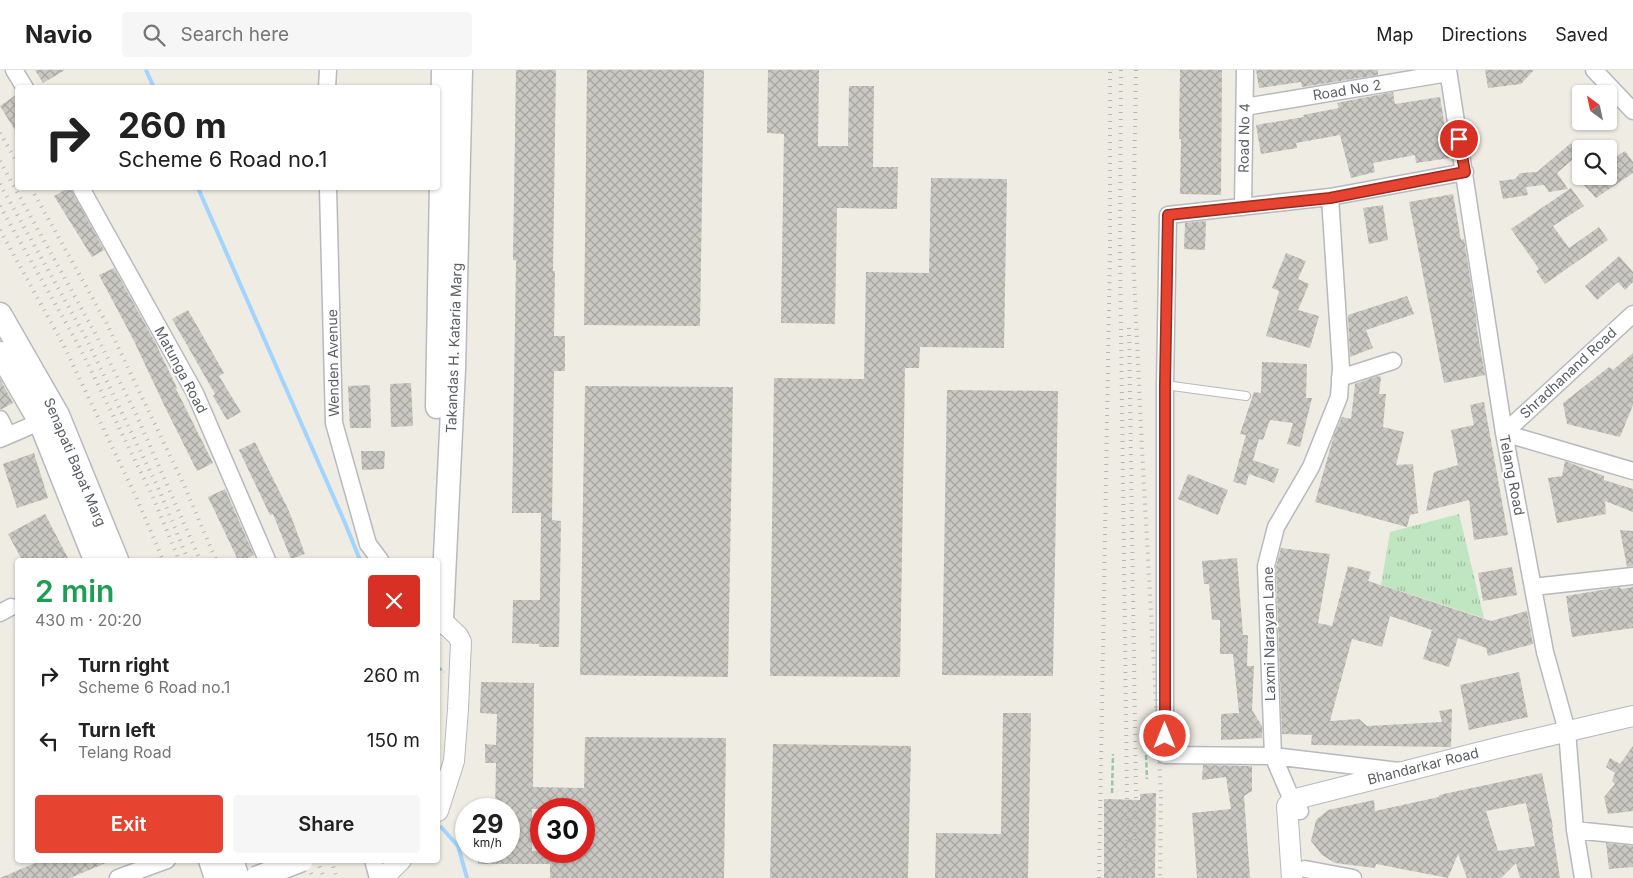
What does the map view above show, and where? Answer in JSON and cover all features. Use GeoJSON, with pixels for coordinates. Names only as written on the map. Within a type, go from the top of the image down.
{"type":"FeatureCollection","features":[{"type":"Feature","properties":{"kind":"main road","name":"Takandas H. Kataria Marg"},"geometry":{"type":"LineString","coordinates":[[443,70],[446,368]]}},
{"type":"Feature","properties":{"kind":"main road","name":"Takandas H. Kataria Marg"},"geometry":{"type":"LineString","coordinates":[[438,549],[460,70]]}},
{"type":"Feature","properties":{"kind":"main road","name":"Senapati Bapat Marg"},"geometry":{"type":"LineString","coordinates":[[0,314],[116,558]]}},
{"type":"Feature","properties":{"kind":"main road","name":"Senapati Bapat Marg"},"geometry":{"type":"LineString","coordinates":[[0,353],[49,418],[94,558]]}},
{"type":"Feature","properties":{"kind":"main road"},"geometry":{"type":"LineString","coordinates":[[211,863],[216,878]]}},
{"type":"Feature","properties":{"kind":"main road"},"geometry":{"type":"LineString","coordinates":[[233,863],[238,878]]}},
{"type":"Feature","properties":{"kind":"main road"},"geometry":{"type":"LineString","coordinates":[[256,878],[294,863]]}},
{"type":"Feature","properties":{"kind":"street"},"geometry":{"type":"LineString","coordinates":[[14,70],[23,85]]}},
{"type":"Feature","properties":{"kind":"street"},"geometry":{"type":"LineString","coordinates":[[328,70],[328,85]]}},
{"type":"Feature","properties":{"kind":"street","name":"Road No 4"},"geometry":{"type":"LineString","coordinates":[[1243,207],[1245,70]]}},
{"type":"Feature","properties":{"kind":"street"},"geometry":{"type":"LineString","coordinates":[[1594,70],[1633,111]]}},
{"type":"Feature","properties":{"kind":"street","name":"Road No 2"},"geometry":{"type":"LineString","coordinates":[[1245,107],[1448,72]]}},
{"type":"Feature","properties":{"kind":"street","name":"Telang Road"},"geometry":{"type":"LineString","coordinates":[[1448,72],[1504,433],[1545,652],[1567,735],[1575,830],[1583,878]]}},
{"type":"Feature","properties":{"kind":"street"},"geometry":{"type":"LineString","coordinates":[[1404,771],[1273,756],[1164,754],[1165,385],[1168,215],[1330,198],[1465,172]]}},
{"type":"Feature","properties":{"kind":"street","name":"Matunga Road"},"geometry":{"type":"LineString","coordinates":[[82,190],[195,393],[266,558]]}},
{"type":"Feature","properties":{"kind":"street","name":"Wenden Avenue"},"geometry":{"type":"LineString","coordinates":[[328,190],[334,423],[368,544],[378,558]]}},
{"type":"Feature","properties":{"kind":"street","name":"Laxmi Narayan Lane"},"geometry":{"type":"LineString","coordinates":[[1296,805],[1273,756],[1266,566],[1276,528],[1311,467],[1339,397],[1341,368],[1330,198]]}},
{"type":"Feature","properties":{"kind":"street","name":"Shradhanand Road"},"geometry":{"type":"LineString","coordinates":[[1504,433],[1633,314]]}},
{"type":"Feature","properties":{"kind":"street"},"geometry":{"type":"LineString","coordinates":[[1340,378],[1393,361]]}},
{"type":"Feature","properties":{"kind":"street"},"geometry":{"type":"LineString","coordinates":[[0,419],[4,437],[49,418]]}},
{"type":"Feature","properties":{"kind":"street"},"geometry":{"type":"LineString","coordinates":[[1504,433],[1633,471]]}},
{"type":"Feature","properties":{"kind":"street"},"geometry":{"type":"LineString","coordinates":[[1533,587],[1633,576]]}},
{"type":"Feature","properties":{"kind":"street"},"geometry":{"type":"LineString","coordinates":[[440,621],[458,636],[461,642],[454,761],[440,805]]}},
{"type":"Feature","properties":{"kind":"street","name":"Bhandarkar Road"},"geometry":{"type":"LineString","coordinates":[[1296,805],[1499,756],[1633,716]]}},
{"type":"Feature","properties":{"kind":"street","name":"Bhandarkar Road"},"geometry":{"type":"LineString","coordinates":[[1296,805],[1404,771],[1567,735],[1633,725]]}},
{"type":"Feature","properties":{"kind":"street"},"geometry":{"type":"LineString","coordinates":[[1296,805],[1300,826],[1301,875],[1353,878]]}},
{"type":"Feature","properties":{"kind":"street"},"geometry":{"type":"LineString","coordinates":[[1575,830],[1633,836]]}},
{"type":"Feature","properties":{"kind":"street"},"geometry":{"type":"LineString","coordinates":[[118,878],[159,863]]}},
{"type":"Feature","properties":{"kind":"street"},"geometry":{"type":"LineString","coordinates":[[374,863],[378,878]]}},
{"type":"Feature","properties":{"kind":"street"},"geometry":{"type":"LineString","coordinates":[[383,878],[397,863]]}},
{"type":"Feature","properties":{"kind":"lane"},"geometry":{"type":"LineString","coordinates":[[1165,385],[1246,396]]}},
{"type":"Feature","properties":{"kind":"path"},"geometry":{"type":"LineString","coordinates":[[1112,793],[1113,754]]}},
{"type":"Feature","properties":{"kind":"path"},"geometry":{"type":"LineString","coordinates":[[1146,755],[1147,779]]}},
{"type":"Feature","properties":{"kind":"green space"},"geometry":{"type":"Polygon","coordinates":[[[1459,514],[1484,618],[1381,585],[1390,532],[1459,514]]]}},
{"type":"Feature","properties":{"kind":"building"},"geometry":{"type":"Polygon","coordinates":[[[35,70],[65,70],[43,83],[35,70]]]}},
{"type":"Feature","properties":{"kind":"building"},"geometry":{"type":"Polygon","coordinates":[[[516,70],[556,70],[554,336],[565,336],[565,371],[554,371],[552,520],[561,521],[559,647],[539,647],[539,644],[512,643],[513,600],[540,600],[541,513],[512,513],[516,260],[513,260],[516,70]]]}},
{"type":"Feature","properties":{"kind":"building"},"geometry":{"type":"Polygon","coordinates":[[[587,70],[704,70],[700,326],[584,325],[587,70]]]}},
{"type":"Feature","properties":{"kind":"building"},"geometry":{"type":"Polygon","coordinates":[[[768,70],[819,70],[818,146],[848,146],[849,86],[874,86],[873,167],[898,167],[897,209],[837,208],[835,324],[781,323],[784,134],[767,133],[768,70]]]}},
{"type":"Feature","properties":{"kind":"building"},"geometry":{"type":"Polygon","coordinates":[[[1180,70],[1222,70],[1221,195],[1180,194],[1180,70]]]}},
{"type":"Feature","properties":{"kind":"building"},"geometry":{"type":"Polygon","coordinates":[[[1256,70],[1378,70],[1378,75],[1302,87],[1301,82],[1259,88],[1256,70]]]}},
{"type":"Feature","properties":{"kind":"building"},"geometry":{"type":"Polygon","coordinates":[[[1485,70],[1534,70],[1521,84],[1488,88],[1485,70]]]}},
{"type":"Feature","properties":{"kind":"building"},"geometry":{"type":"Polygon","coordinates":[[[1393,92],[1395,104],[1440,97],[1450,158],[1416,163],[1415,155],[1373,163],[1375,172],[1351,178],[1340,135],[1296,143],[1297,148],[1261,154],[1256,125],[1304,117],[1303,115],[1339,108],[1337,103],[1393,92]]]}},
{"type":"Feature","properties":{"kind":"building"},"geometry":{"type":"Polygon","coordinates":[[[15,95],[15,130],[0,106],[15,95]]]}},
{"type":"Feature","properties":{"kind":"building"},"geometry":{"type":"Polygon","coordinates":[[[1572,144],[1572,160],[1557,173],[1568,189],[1549,192],[1544,185],[1526,187],[1528,195],[1503,199],[1499,181],[1515,179],[1520,173],[1537,172],[1572,144]]]}},
{"type":"Feature","properties":{"kind":"building"},"geometry":{"type":"Polygon","coordinates":[[[1625,151],[1633,162],[1633,173],[1617,184],[1617,156],[1625,151]]]}},
{"type":"Feature","properties":{"kind":"building"},"geometry":{"type":"Polygon","coordinates":[[[931,178],[1007,179],[1004,348],[920,347],[919,368],[905,368],[900,677],[770,676],[774,378],[864,379],[866,272],[929,273],[931,178]]]}},
{"type":"Feature","properties":{"kind":"building"},"geometry":{"type":"Polygon","coordinates":[[[1584,185],[1615,185],[1596,198],[1584,185]]]}},
{"type":"Feature","properties":{"kind":"building"},"geometry":{"type":"Polygon","coordinates":[[[1571,188],[1584,206],[1553,226],[1569,248],[1599,227],[1608,240],[1545,284],[1536,271],[1539,269],[1511,229],[1571,188]]]}},
{"type":"Feature","properties":{"kind":"building"},"geometry":{"type":"Polygon","coordinates":[[[64,190],[72,191],[104,250],[92,257],[54,196],[64,190]]]}},
{"type":"Feature","properties":{"kind":"building"},"geometry":{"type":"Polygon","coordinates":[[[1453,194],[1461,240],[1464,239],[1485,375],[1444,383],[1409,202],[1453,194]]]}},
{"type":"Feature","properties":{"kind":"building"},"geometry":{"type":"Polygon","coordinates":[[[1383,205],[1388,240],[1369,244],[1363,208],[1383,205]]]}},
{"type":"Feature","properties":{"kind":"building"},"geometry":{"type":"Polygon","coordinates":[[[1206,221],[1205,250],[1184,249],[1185,223],[1206,221]]]}},
{"type":"Feature","properties":{"kind":"building"},"geometry":{"type":"Polygon","coordinates":[[[1286,253],[1306,261],[1298,279],[1309,284],[1298,310],[1319,316],[1310,348],[1266,336],[1279,291],[1272,288],[1286,253]]]}},
{"type":"Feature","properties":{"kind":"building"},"geometry":{"type":"Polygon","coordinates":[[[1619,256],[1633,272],[1633,282],[1625,290],[1618,282],[1597,300],[1585,286],[1619,256]]]}},
{"type":"Feature","properties":{"kind":"building"},"geometry":{"type":"Polygon","coordinates":[[[114,268],[155,342],[213,463],[197,471],[133,339],[99,275],[114,268]]]}},
{"type":"Feature","properties":{"kind":"building"},"geometry":{"type":"Polygon","coordinates":[[[1407,296],[1414,314],[1366,330],[1373,348],[1350,357],[1348,315],[1407,296]]]}},
{"type":"Feature","properties":{"kind":"building"},"geometry":{"type":"Polygon","coordinates":[[[188,310],[224,373],[219,376],[241,412],[227,420],[213,396],[215,394],[172,319],[188,310]]]}},
{"type":"Feature","properties":{"kind":"building"},"geometry":{"type":"Polygon","coordinates":[[[1633,353],[1633,405],[1620,437],[1567,424],[1563,403],[1609,367],[1613,370],[1633,353]]]}},
{"type":"Feature","properties":{"kind":"building"},"geometry":{"type":"Polygon","coordinates":[[[1262,362],[1307,364],[1306,398],[1312,398],[1300,447],[1287,444],[1293,423],[1270,420],[1263,440],[1259,439],[1253,460],[1279,469],[1274,483],[1249,474],[1246,485],[1233,482],[1246,435],[1240,434],[1254,392],[1261,393],[1262,362]]]}},
{"type":"Feature","properties":{"kind":"building"},"geometry":{"type":"Polygon","coordinates":[[[1378,376],[1381,377],[1379,394],[1386,394],[1383,427],[1404,432],[1396,465],[1413,464],[1418,513],[1410,515],[1407,527],[1315,502],[1334,435],[1342,417],[1351,419],[1355,384],[1378,376]]]}},
{"type":"Feature","properties":{"kind":"building"},"geometry":{"type":"Polygon","coordinates":[[[0,379],[13,403],[2,409],[0,409],[0,379]]]}},
{"type":"Feature","properties":{"kind":"building"},"geometry":{"type":"Polygon","coordinates":[[[411,383],[413,426],[391,427],[390,384],[411,383]]]}},
{"type":"Feature","properties":{"kind":"building"},"geometry":{"type":"Polygon","coordinates":[[[370,385],[371,428],[350,428],[348,386],[370,385]]]}},
{"type":"Feature","properties":{"kind":"building"},"geometry":{"type":"Polygon","coordinates":[[[585,386],[733,387],[728,677],[580,675],[585,386]]]}},
{"type":"Feature","properties":{"kind":"building"},"geometry":{"type":"Polygon","coordinates":[[[947,390],[1058,391],[1053,676],[942,675],[947,390]]]}},
{"type":"Feature","properties":{"kind":"building"},"geometry":{"type":"Polygon","coordinates":[[[1484,402],[1508,535],[1474,540],[1469,500],[1426,511],[1434,472],[1458,465],[1451,430],[1474,425],[1470,405],[1484,402]]]}},
{"type":"Feature","properties":{"kind":"building"},"geometry":{"type":"Polygon","coordinates":[[[255,442],[289,511],[305,554],[291,558],[273,514],[270,515],[239,450],[255,442]]]}},
{"type":"Feature","properties":{"kind":"building"},"geometry":{"type":"Polygon","coordinates":[[[361,451],[385,451],[384,469],[362,470],[361,451]]]}},
{"type":"Feature","properties":{"kind":"building"},"geometry":{"type":"Polygon","coordinates":[[[34,453],[48,498],[17,508],[3,464],[34,453]]]}},
{"type":"Feature","properties":{"kind":"building"},"geometry":{"type":"Polygon","coordinates":[[[1565,461],[1604,476],[1604,480],[1633,489],[1633,512],[1605,501],[1606,514],[1557,523],[1548,478],[1562,476],[1565,461]]]}},
{"type":"Feature","properties":{"kind":"building"},"geometry":{"type":"Polygon","coordinates":[[[1188,474],[1228,490],[1218,515],[1178,499],[1188,474]]]}},
{"type":"Feature","properties":{"kind":"building"},"geometry":{"type":"Polygon","coordinates":[[[225,489],[254,555],[247,558],[237,558],[208,497],[225,489]]]}},
{"type":"Feature","properties":{"kind":"building"},"geometry":{"type":"Polygon","coordinates":[[[45,514],[68,558],[21,558],[8,534],[45,514]]]}},
{"type":"Feature","properties":{"kind":"building"},"geometry":{"type":"Polygon","coordinates":[[[1620,530],[1633,531],[1633,566],[1627,567],[1620,530]]]}},
{"type":"Feature","properties":{"kind":"building"},"geometry":{"type":"Polygon","coordinates":[[[1281,548],[1330,554],[1318,623],[1332,626],[1348,566],[1371,572],[1368,581],[1491,621],[1527,611],[1533,644],[1488,656],[1486,648],[1458,638],[1449,667],[1423,659],[1432,630],[1390,616],[1382,647],[1352,639],[1330,721],[1359,719],[1367,726],[1442,722],[1439,711],[1452,709],[1451,747],[1311,745],[1312,735],[1282,734],[1276,567],[1281,548]]]}},
{"type":"Feature","properties":{"kind":"building"},"geometry":{"type":"Polygon","coordinates":[[[1237,558],[1243,635],[1248,635],[1247,666],[1254,666],[1252,710],[1262,726],[1262,738],[1221,740],[1221,714],[1239,713],[1233,654],[1220,654],[1220,620],[1212,620],[1209,584],[1204,584],[1202,561],[1237,558]]]}},
{"type":"Feature","properties":{"kind":"building"},"geometry":{"type":"Polygon","coordinates":[[[1512,567],[1517,595],[1483,601],[1478,573],[1512,567]]]}},
{"type":"Feature","properties":{"kind":"building"},"geometry":{"type":"Polygon","coordinates":[[[1620,587],[1621,589],[1633,587],[1633,628],[1572,637],[1566,596],[1620,587]]]}},
{"type":"Feature","properties":{"kind":"building"},"geometry":{"type":"Polygon","coordinates":[[[1519,672],[1528,717],[1469,730],[1460,685],[1519,672]]]}},
{"type":"Feature","properties":{"kind":"building"},"geometry":{"type":"Polygon","coordinates":[[[481,682],[534,683],[533,787],[584,788],[585,737],[726,738],[724,878],[550,878],[550,864],[478,864],[520,863],[520,798],[495,798],[496,763],[485,763],[485,744],[496,745],[497,714],[480,713],[481,682]]]}},
{"type":"Feature","properties":{"kind":"building"},"geometry":{"type":"Polygon","coordinates":[[[1003,713],[1031,713],[1028,878],[935,878],[936,833],[1001,834],[1003,713]]]}},
{"type":"Feature","properties":{"kind":"building"},"geometry":{"type":"Polygon","coordinates":[[[773,744],[911,746],[908,878],[770,878],[773,744]]]}},
{"type":"Feature","properties":{"kind":"building"},"geometry":{"type":"Polygon","coordinates":[[[1633,746],[1633,811],[1608,814],[1604,797],[1615,784],[1612,781],[1615,773],[1606,767],[1610,758],[1620,764],[1633,746]]]}},
{"type":"Feature","properties":{"kind":"building"},"geometry":{"type":"Polygon","coordinates":[[[1203,765],[1252,766],[1252,791],[1244,796],[1250,878],[1197,878],[1192,813],[1231,809],[1226,777],[1202,780],[1203,765]]]}},
{"type":"Feature","properties":{"kind":"building"},"geometry":{"type":"Polygon","coordinates":[[[1542,773],[1553,827],[1560,878],[1520,878],[1516,863],[1501,878],[1467,878],[1458,854],[1448,878],[1376,864],[1375,868],[1335,863],[1322,855],[1311,841],[1316,820],[1328,810],[1374,800],[1375,811],[1439,797],[1439,795],[1542,773]],[[1526,803],[1486,811],[1498,851],[1535,846],[1526,803]]]}},
{"type":"Feature","properties":{"kind":"building"},"geometry":{"type":"Polygon","coordinates":[[[1156,793],[1155,878],[1104,878],[1104,799],[1140,800],[1140,794],[1156,793]]]}},
{"type":"Feature","properties":{"kind":"building"},"geometry":{"type":"Polygon","coordinates":[[[1606,843],[1633,846],[1633,867],[1609,869],[1606,843]]]}},
{"type":"Feature","properties":{"kind":"building"},"geometry":{"type":"Polygon","coordinates":[[[35,863],[106,863],[70,878],[0,878],[35,863]]]}},
{"type":"Feature","properties":{"kind":"waterway"},"geometry":{"type":"LineString","coordinates":[[146,70],[153,85]]}},
{"type":"Feature","properties":{"kind":"waterway"},"geometry":{"type":"LineString","coordinates":[[199,190],[359,558]]}},
{"type":"Feature","properties":{"kind":"waterway"},"geometry":{"type":"LineString","coordinates":[[441,827],[458,846],[467,878]]}},
{"type":"Feature","properties":{"kind":"railway"},"geometry":{"type":"LineString","coordinates":[[1099,878],[1110,250],[1110,70]]}},
{"type":"Feature","properties":{"kind":"railway"},"geometry":{"type":"LineString","coordinates":[[1121,70],[1120,251],[1127,878]]}},
{"type":"Feature","properties":{"kind":"railway"},"geometry":{"type":"LineString","coordinates":[[1136,70],[1133,254],[1161,795],[1160,878]]}},
{"type":"Feature","properties":{"kind":"railway"},"geometry":{"type":"LineString","coordinates":[[0,133],[15,159]]}},
{"type":"Feature","properties":{"kind":"railway"},"geometry":{"type":"LineString","coordinates":[[0,161],[15,188]]}},
{"type":"Feature","properties":{"kind":"railway"},"geometry":{"type":"LineString","coordinates":[[0,184],[86,338],[161,494],[187,558]]}},
{"type":"Feature","properties":{"kind":"railway"},"geometry":{"type":"LineString","coordinates":[[16,190],[95,333],[136,414],[199,558]]}},
{"type":"Feature","properties":{"kind":"railway"},"geometry":{"type":"LineString","coordinates":[[32,190],[107,324],[184,485],[215,558]]}},
{"type":"Feature","properties":{"kind":"railway"},"geometry":{"type":"LineString","coordinates":[[0,206],[79,346],[152,495],[178,558]]}},
{"type":"Feature","properties":{"kind":"railway"},"geometry":{"type":"LineString","coordinates":[[0,230],[64,346],[137,499],[162,558]]}},
{"type":"Feature","properties":{"kind":"railway"},"geometry":{"type":"LineString","coordinates":[[1129,328],[1136,793],[1135,878]]}},
{"type":"Feature","properties":{"kind":"railway"},"geometry":{"type":"LineString","coordinates":[[268,863],[273,878]]}},
{"type":"Feature","properties":{"kind":"railway"},"geometry":{"type":"LineString","coordinates":[[296,863],[302,878]]}},
{"type":"Feature","properties":{"kind":"railway"},"geometry":{"type":"LineString","coordinates":[[307,863],[313,878]]}},
{"type":"Feature","properties":{"kind":"railway"},"geometry":{"type":"LineString","coordinates":[[318,863],[324,878]]}},
{"type":"Feature","properties":{"kind":"railway"},"geometry":{"type":"LineString","coordinates":[[332,863],[337,878]]}},
{"type":"Feature","properties":{"kind":"route"},"geometry":{"type":"LineString","coordinates":[[1165,736],[1165,385],[1168,215],[1330,198],[1465,172],[1459,139]]}}]}
